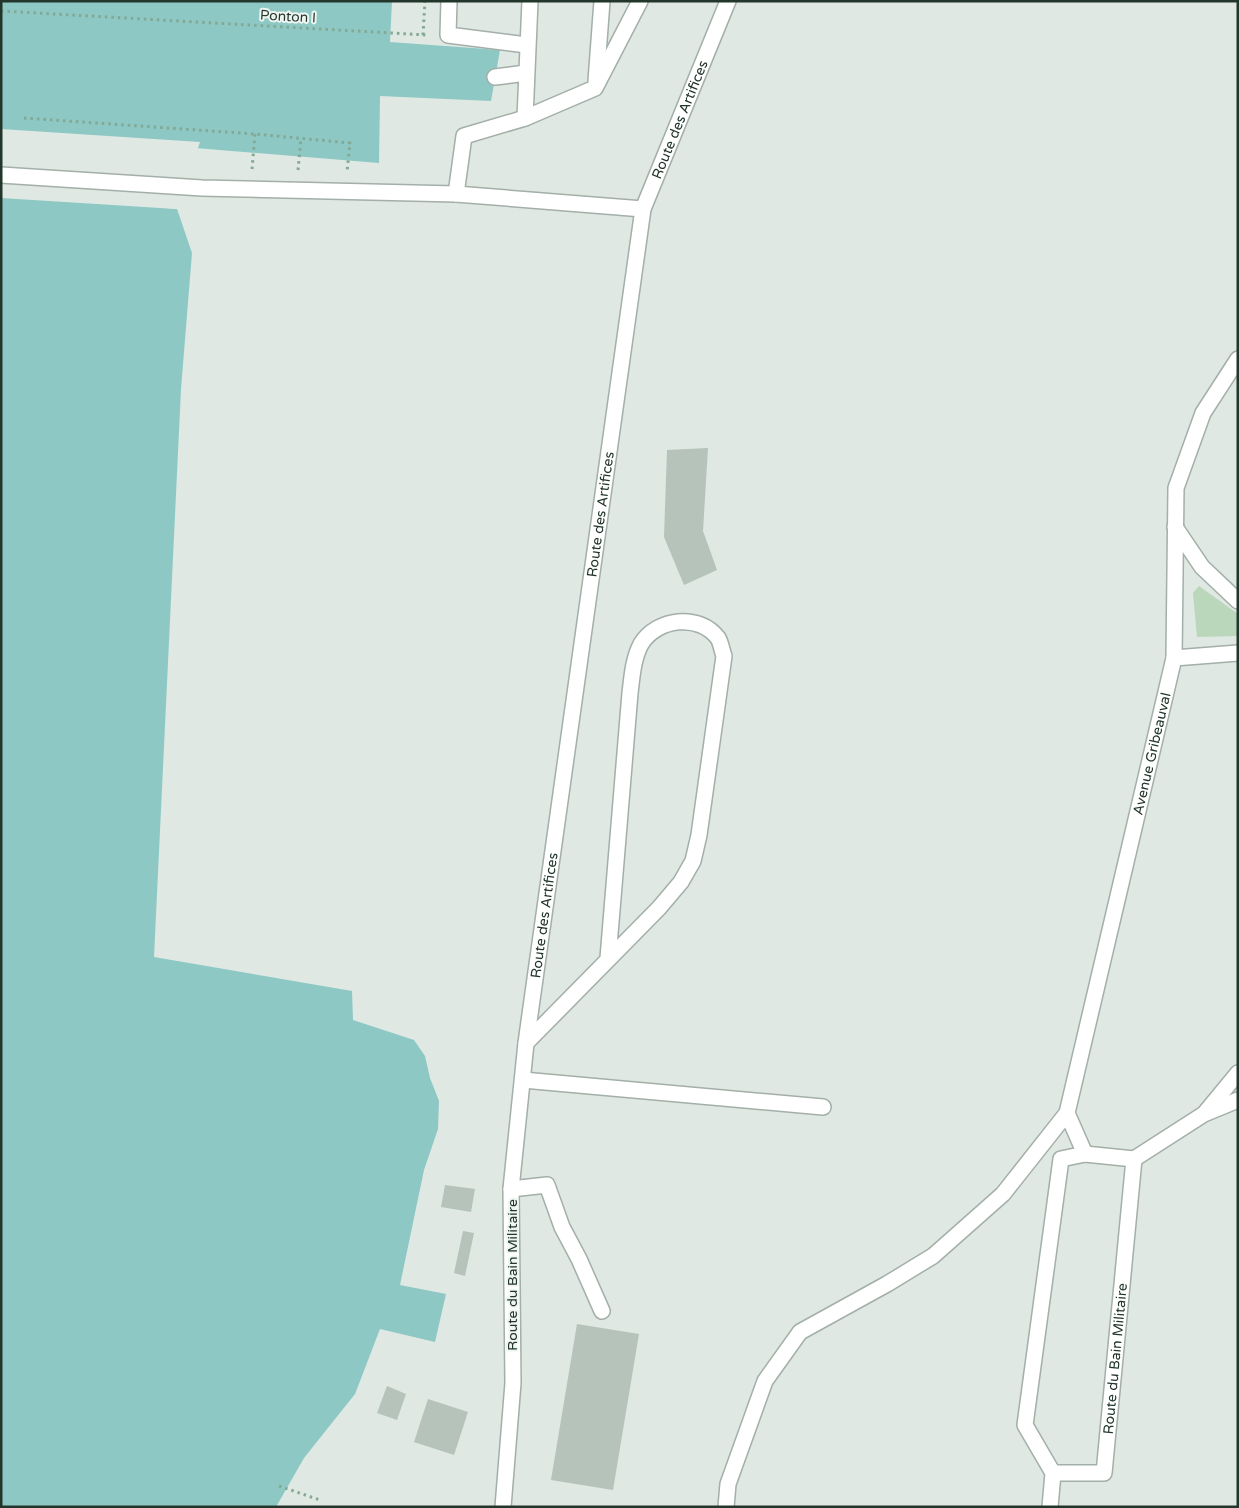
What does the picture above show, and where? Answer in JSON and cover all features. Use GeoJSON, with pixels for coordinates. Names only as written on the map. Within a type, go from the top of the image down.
{"type":"FeatureCollection","features":[{"type":"Feature","properties":{"kind":"street"},"geometry":{"type":"LineString","coordinates":[[449,1],[448,35],[527,45]]}},
{"type":"Feature","properties":{"kind":"street"},"geometry":{"type":"LineString","coordinates":[[525,118],[530,1]]}},
{"type":"Feature","properties":{"kind":"street"},"geometry":{"type":"LineString","coordinates":[[595,88],[602,1]]}},
{"type":"Feature","properties":{"kind":"street"},"geometry":{"type":"LineString","coordinates":[[456,194],[464,136],[525,118],[595,88],[640,1]]}},
{"type":"Feature","properties":{"kind":"street","name":"Route des Artifices"},"geometry":{"type":"LineString","coordinates":[[526,1043],[643,209],[728,1]]}},
{"type":"Feature","properties":{"kind":"street"},"geometry":{"type":"LineString","coordinates":[[495,77],[526,73]]}},
{"type":"Feature","properties":{"kind":"street"},"geometry":{"type":"LineString","coordinates":[[1,175],[202,188],[456,194],[643,209]]}},
{"type":"Feature","properties":{"kind":"street","name":"Avenue Gribeauval"},"geometry":{"type":"LineString","coordinates":[[1068,1113],[1174,658],[1176,488],[1203,413],[1238,359]]}},
{"type":"Feature","properties":{"kind":"street"},"geometry":{"type":"LineString","coordinates":[[1175,527],[1202,567],[1238,601]]}},
{"type":"Feature","properties":{"kind":"street"},"geometry":{"type":"LineString","coordinates":[[526,1043],[659,908],[681,882],[693,862],[700,835],[724,656],[719,639],[710,630],[699,624],[680,621],[667,623],[654,630],[641,644],[634,664],[629,703],[608,958]]}},
{"type":"Feature","properties":{"kind":"street"},"geometry":{"type":"LineString","coordinates":[[1174,658],[1238,652]]}},
{"type":"Feature","properties":{"kind":"street","name":"Route du Bain Militaire"},"geometry":{"type":"LineString","coordinates":[[503,1507],[513,1383],[512,1189],[526,1043]]}},
{"type":"Feature","properties":{"kind":"street"},"geometry":{"type":"LineString","coordinates":[[1204,1114],[1238,1073]]}},
{"type":"Feature","properties":{"kind":"street"},"geometry":{"type":"LineString","coordinates":[[523,1080],[823,1107]]}},
{"type":"Feature","properties":{"kind":"street"},"geometry":{"type":"LineString","coordinates":[[1050,1507],[1053,1473],[1025,1425],[1061,1159],[1084,1154],[1134,1159],[1204,1114],[1238,1100]]}},
{"type":"Feature","properties":{"kind":"street"},"geometry":{"type":"LineString","coordinates":[[726,1507],[728,1484],[765,1381],[800,1332],[933,1256],[1003,1194],[1068,1113],[1084,1154]]}},
{"type":"Feature","properties":{"kind":"street","name":"Route du Bain Militaire"},"geometry":{"type":"LineString","coordinates":[[1053,1473],[1104,1473],[1134,1159]]}},
{"type":"Feature","properties":{"kind":"street"},"geometry":{"type":"LineString","coordinates":[[512,1189],[547,1185],[562,1227],[579,1259],[602,1311]]}},
{"type":"Feature","properties":{"kind":"path","name":"Ponton I"},"geometry":{"type":"LineString","coordinates":[[1,11],[423,35],[425,1]]}},
{"type":"Feature","properties":{"kind":"path"},"geometry":{"type":"LineString","coordinates":[[24,118],[255,134],[350,143],[345,192]]}},
{"type":"Feature","properties":{"kind":"path"},"geometry":{"type":"LineString","coordinates":[[250,189],[255,134]]}},
{"type":"Feature","properties":{"kind":"path"},"geometry":{"type":"LineString","coordinates":[[296,190],[301,138]]}},
{"type":"Feature","properties":{"kind":"path"},"geometry":{"type":"LineString","coordinates":[[278,1486],[320,1500]]}},
{"type":"Feature","properties":{"kind":"green space"},"geometry":{"type":"Polygon","coordinates":[[[1199,586],[1238,614],[1238,636],[1197,637],[1193,593],[1199,586]]]}},
{"type":"Feature","properties":{"kind":"water"},"geometry":{"type":"Polygon","coordinates":[[[1,1],[392,1],[390,42],[500,50],[491,101],[380,96],[379,163],[1,132],[1,1]]]}},
{"type":"Feature","properties":{"kind":"water"},"geometry":{"type":"Polygon","coordinates":[[[1,193],[177,209],[192,253],[181,389],[154,957],[352,991],[353,1020],[414,1040],[425,1056],[430,1078],[439,1101],[438,1129],[424,1170],[400,1285],[446,1294],[435,1342],[380,1329],[355,1394],[304,1458],[276,1507],[1,1507],[1,193]]]}},
{"type":"Feature","properties":{"kind":"pier"},"geometry":{"type":"Polygon","coordinates":[[[1,129],[200,142],[197,151],[1,135],[1,129]]]}},
{"type":"Feature","properties":{"kind":"pier"},"geometry":{"type":"Polygon","coordinates":[[[1,191],[177,207],[176,209],[1,198],[1,191]]]}},
{"type":"Feature","properties":{"kind":"building"},"geometry":{"type":"Polygon","coordinates":[[[708,448],[703,531],[717,570],[684,585],[664,537],[667,450],[708,448]]]}},
{"type":"Feature","properties":{"kind":"building"},"geometry":{"type":"Polygon","coordinates":[[[445,1185],[475,1189],[471,1212],[441,1207],[445,1185]]]}},
{"type":"Feature","properties":{"kind":"building"},"geometry":{"type":"Polygon","coordinates":[[[463,1231],[474,1233],[465,1276],[454,1273],[463,1231]]]}},
{"type":"Feature","properties":{"kind":"building"},"geometry":{"type":"Polygon","coordinates":[[[577,1324],[639,1334],[613,1490],[551,1480],[577,1324]]]}},
{"type":"Feature","properties":{"kind":"building"},"geometry":{"type":"Polygon","coordinates":[[[387,1386],[406,1394],[397,1420],[377,1413],[387,1386]]]}},
{"type":"Feature","properties":{"kind":"building"},"geometry":{"type":"Polygon","coordinates":[[[428,1399],[468,1412],[454,1455],[414,1442],[428,1399]]]}}]}
